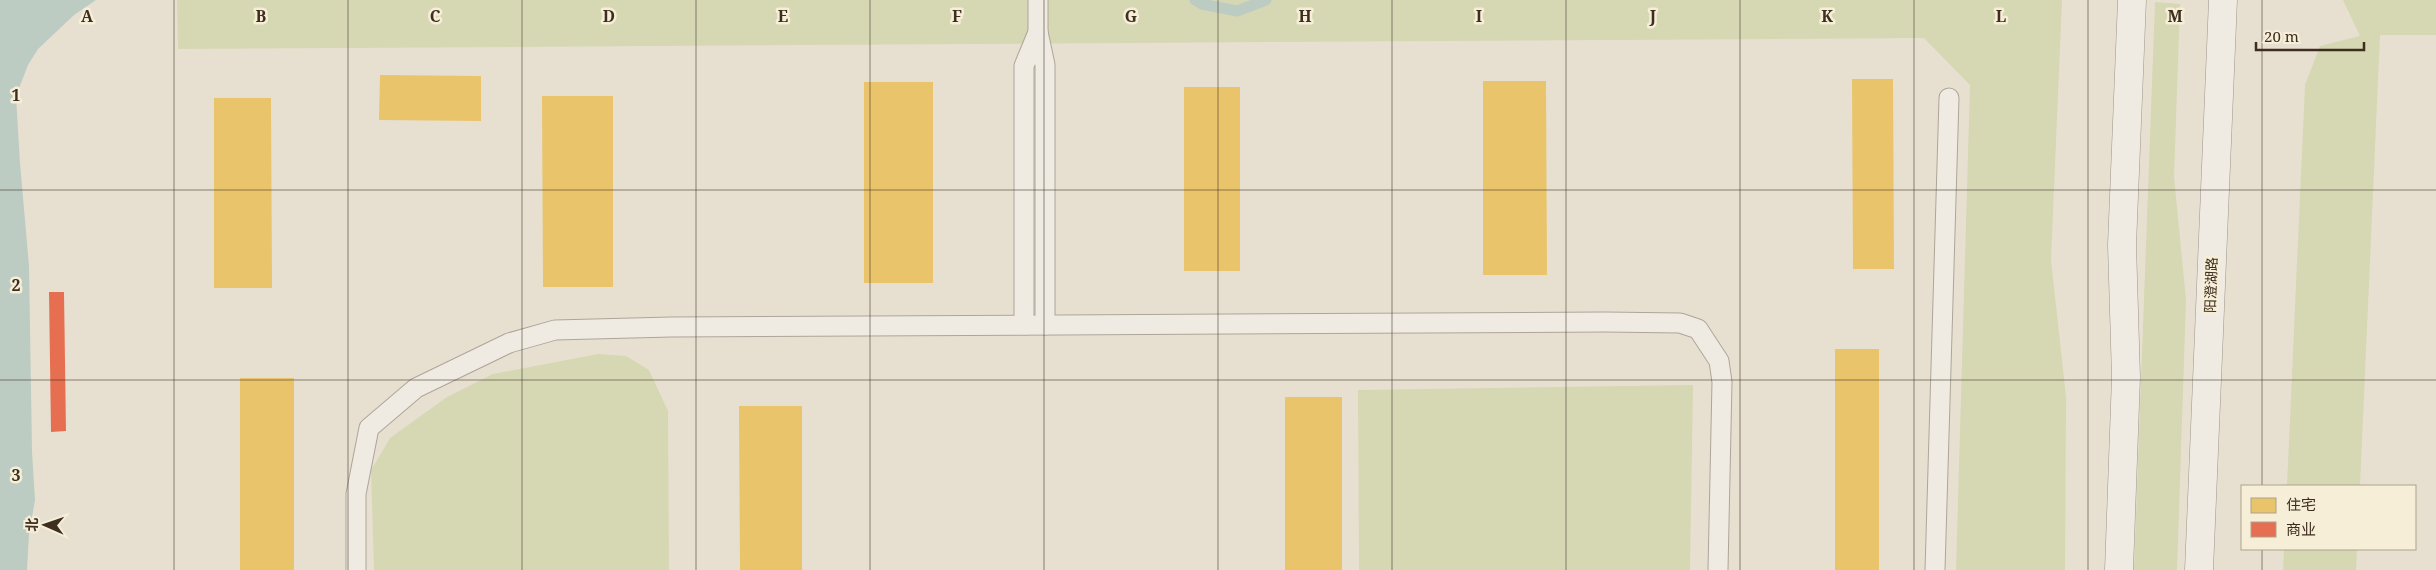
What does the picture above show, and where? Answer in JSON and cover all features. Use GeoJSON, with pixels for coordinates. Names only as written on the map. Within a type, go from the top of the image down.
{"type":"FeatureCollection","features":[{"type":"Feature","properties":{"kind":"main road"},"geometry":{"type":"LineString","coordinates":[[2119,570],[2126,377],[2122,245],[2132,0]]}},
{"type":"Feature","properties":{"kind":"main road","name":"阳澄湖路"},"geometry":{"type":"LineString","coordinates":[[2198,570],[2223,0]]}},
{"type":"Feature","properties":{"kind":"lane"},"geometry":{"type":"LineString","coordinates":[[1038,0],[1038,32],[1045,65],[1045,325]]}},
{"type":"Feature","properties":{"kind":"lane"},"geometry":{"type":"LineString","coordinates":[[1024,325],[1024,66],[1038,32]]}},
{"type":"Feature","properties":{"kind":"lane"},"geometry":{"type":"LineString","coordinates":[[1934,570],[1948,98]]}},
{"type":"Feature","properties":{"kind":"lane"},"geometry":{"type":"LineString","coordinates":[[356,570],[356,494],[369,428],[416,388],[509,343],[555,330],[609,328],[1604,322],[1680,323],[1698,329],[1719,361],[1722,382],[1718,570]]}},
{"type":"Feature","properties":{"kind":"green space"},"geometry":{"type":"Polygon","coordinates":[[[177,0],[2062,0],[2051,260],[2066,397],[2065,570],[1956,570],[1970,85],[1924,38],[178,49],[177,0]]]}},
{"type":"Feature","properties":{"kind":"green space"},"geometry":{"type":"Polygon","coordinates":[[[2343,0],[2436,0],[2436,35],[2380,35],[2360,485],[2287,485],[2305,85],[2320,46],[2360,36],[2343,0]]]}},
{"type":"Feature","properties":{"kind":"green space"},"geometry":{"type":"Polygon","coordinates":[[[2155,2],[2180,4],[2174,177],[2186,300],[2177,570],[2134,570],[2155,2]]]}},
{"type":"Feature","properties":{"kind":"green space"},"geometry":{"type":"Polygon","coordinates":[[[598,354],[626,356],[649,370],[668,411],[669,570],[374,570],[371,470],[390,438],[447,397],[493,374],[598,354]]]}},
{"type":"Feature","properties":{"kind":"green space"},"geometry":{"type":"Polygon","coordinates":[[[1693,385],[1690,570],[1359,570],[1358,390],[1693,385]]]}},
{"type":"Feature","properties":{"kind":"green space"},"geometry":{"type":"Polygon","coordinates":[[[2284,550],[2357,550],[2356,570],[2283,570],[2284,550]]]}},
{"type":"Feature","properties":{"kind":"shaded area"},"geometry":{"type":"Polygon","coordinates":[[[0,0],[96,0],[74,15],[38,49],[28,65],[16,96],[29,266],[32,452],[35,500],[29,534],[27,570],[0,570],[0,0]]]}},
{"type":"Feature","properties":{"kind":"building: 住宅"},"geometry":{"type":"Polygon","coordinates":[[[380,75],[481,76],[481,121],[379,120],[380,75]]]}},
{"type":"Feature","properties":{"kind":"building: 住宅"},"geometry":{"type":"Polygon","coordinates":[[[1852,79],[1893,79],[1894,269],[1853,269],[1852,79]]]}},
{"type":"Feature","properties":{"kind":"building: 住宅"},"geometry":{"type":"Polygon","coordinates":[[[1483,81],[1546,81],[1547,275],[1483,275],[1483,81]]]}},
{"type":"Feature","properties":{"kind":"building: 住宅"},"geometry":{"type":"Polygon","coordinates":[[[864,82],[933,82],[933,283],[864,283],[864,82]]]}},
{"type":"Feature","properties":{"kind":"building: 住宅"},"geometry":{"type":"Polygon","coordinates":[[[1184,87],[1240,87],[1240,271],[1184,271],[1184,87]]]}},
{"type":"Feature","properties":{"kind":"building: 住宅"},"geometry":{"type":"Polygon","coordinates":[[[542,96],[613,96],[613,287],[543,287],[542,96]]]}},
{"type":"Feature","properties":{"kind":"building: 住宅"},"geometry":{"type":"Polygon","coordinates":[[[214,98],[271,98],[272,288],[214,288],[214,98]]]}},
{"type":"Feature","properties":{"kind":"building: 住宅"},"geometry":{"type":"Polygon","coordinates":[[[1835,349],[1879,349],[1879,570],[1835,570],[1835,349]]]}},
{"type":"Feature","properties":{"kind":"building: 住宅"},"geometry":{"type":"Polygon","coordinates":[[[240,378],[294,378],[294,570],[240,570],[240,378]]]}},
{"type":"Feature","properties":{"kind":"building: 住宅"},"geometry":{"type":"Polygon","coordinates":[[[1285,397],[1342,397],[1342,570],[1285,570],[1285,397]]]}},
{"type":"Feature","properties":{"kind":"building: 住宅"},"geometry":{"type":"Polygon","coordinates":[[[739,406],[802,406],[802,570],[740,570],[739,406]]]}},
{"type":"Feature","properties":{"kind":"building: 商业"},"geometry":{"type":"Polygon","coordinates":[[[49,292],[64,292],[66,431],[51,432],[49,292]]]}},
{"type":"Feature","properties":{"kind":"waterway"},"geometry":{"type":"LineString","coordinates":[[1195,0],[1202,4],[1237,11],[1266,0]]}}]}
